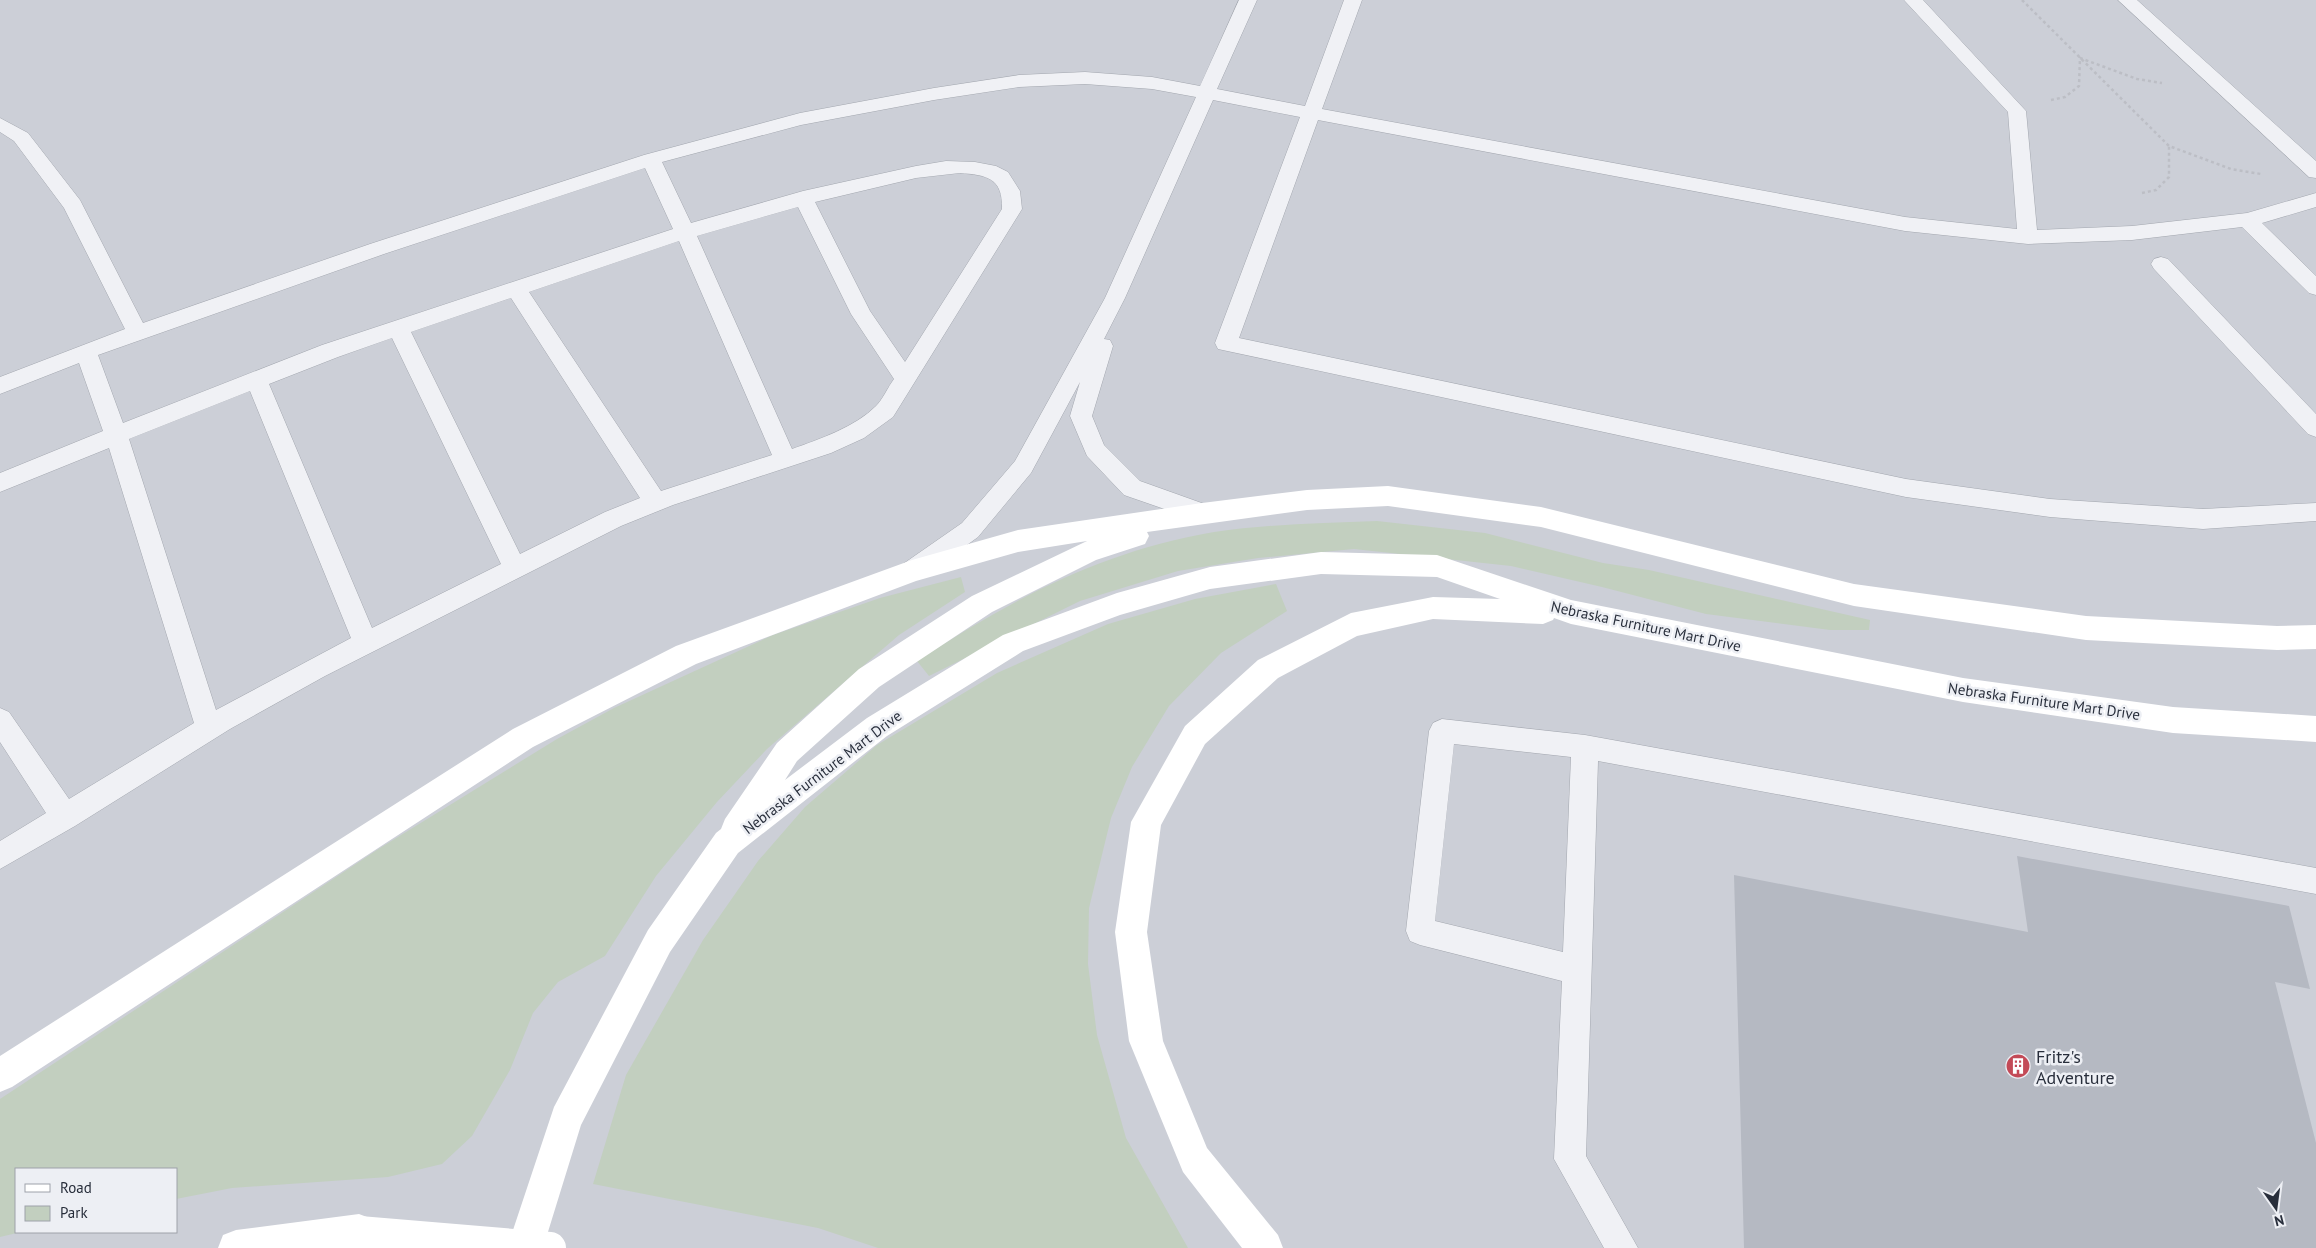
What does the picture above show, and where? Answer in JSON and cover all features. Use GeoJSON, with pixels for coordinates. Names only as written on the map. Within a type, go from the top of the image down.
{"type":"FeatureCollection","features":[{"type":"Feature","properties":{"kind":"street"},"geometry":{"type":"LineString","coordinates":[[0,1075],[523,738],[686,654],[912,571],[1018,541],[1202,513],[1307,500],[1388,496],[1541,517],[1854,595],[2086,628],[2277,638],[2316,637]]}},
{"type":"Feature","properties":{"kind":"street"},"geometry":{"type":"LineString","coordinates":[[727,843],[756,795],[787,752],[869,678],[982,604],[1088,552],[1202,513]]}},
{"type":"Feature","properties":{"kind":"street","name":"Nebraska Furniture Mart Drive"},"geometry":{"type":"LineString","coordinates":[[525,1248],[566,1119],[659,941],[727,843],[878,727],[1013,643],[1117,604],[1210,578],[1321,563],[1437,566],[1571,612],[1963,690],[2173,720],[2316,729]]}},
{"type":"Feature","properties":{"kind":"street"},"geometry":{"type":"LineString","coordinates":[[1265,1248],[1195,1160],[1146,1041],[1131,932],[1146,822],[1196,735],[1268,669],[1351,625],[1433,608],[1571,612]]}},
{"type":"Feature","properties":{"kind":"street"},"geometry":{"type":"LineString","coordinates":[[236,1248],[358,1232],[550,1248]]}},
{"type":"Feature","properties":{"kind":"lane"},"geometry":{"type":"LineString","coordinates":[[912,571],[970,530],[1023,467],[1115,298],[1248,0]]}},
{"type":"Feature","properties":{"kind":"lane"},"geometry":{"type":"LineString","coordinates":[[1354,0],[1226,343],[1906,488],[2050,508],[2203,519],[2316,512]]}},
{"type":"Feature","properties":{"kind":"lane"},"geometry":{"type":"LineString","coordinates":[[1913,0],[2018,111],[2028,237]]}},
{"type":"Feature","properties":{"kind":"lane"},"geometry":{"type":"LineString","coordinates":[[2127,0],[2312,168]]}},
{"type":"Feature","properties":{"kind":"lane"},"geometry":{"type":"LineString","coordinates":[[0,386],[86,351],[377,249],[651,159],[800,119],[934,94],[1018,81],[1085,78],[1152,82],[1905,224],[2028,237],[2132,233],[2247,220],[2316,200]]}},
{"type":"Feature","properties":{"kind":"lane"},"geometry":{"type":"LineString","coordinates":[[0,124],[21,137],[73,205],[138,333]]}},
{"type":"Feature","properties":{"kind":"lane"},"geometry":{"type":"LineString","coordinates":[[651,159],[785,460]]}},
{"type":"Feature","properties":{"kind":"lane"},"geometry":{"type":"LineString","coordinates":[[0,484],[116,435],[256,380],[398,328],[685,232],[803,198],[914,173],[964,167],[990,172],[1004,180],[1013,193],[1012,209],[885,411],[871,424],[847,437],[785,460],[655,501],[613,519],[316,668],[209,729],[0,856]]}},
{"type":"Feature","properties":{"kind":"lane"},"geometry":{"type":"LineString","coordinates":[[803,198],[868,327],[886,354],[906,378]]}},
{"type":"Feature","properties":{"kind":"lane"},"geometry":{"type":"LineString","coordinates":[[2247,220],[2316,288]]}},
{"type":"Feature","properties":{"kind":"lane"},"geometry":{"type":"LineString","coordinates":[[2161,264],[2316,428]]}},
{"type":"Feature","properties":{"kind":"lane"},"geometry":{"type":"LineString","coordinates":[[516,289],[655,501]]}},
{"type":"Feature","properties":{"kind":"lane"},"geometry":{"type":"LineString","coordinates":[[1115,298],[1081,416],[1095,450],[1132,488],[1202,513]]}},
{"type":"Feature","properties":{"kind":"lane"},"geometry":{"type":"LineString","coordinates":[[398,328],[515,568]]}},
{"type":"Feature","properties":{"kind":"lane"},"geometry":{"type":"LineString","coordinates":[[86,351],[116,435],[209,729]]}},
{"type":"Feature","properties":{"kind":"lane"},"geometry":{"type":"LineString","coordinates":[[256,380],[366,643]]}},
{"type":"Feature","properties":{"kind":"lane"},"geometry":{"type":"LineString","coordinates":[[0,720],[66,817]]}},
{"type":"Feature","properties":{"kind":"lane"},"geometry":{"type":"LineString","coordinates":[[1577,970],[1420,931],[1442,731],[1585,747],[2316,880]]}},
{"type":"Feature","properties":{"kind":"lane"},"geometry":{"type":"LineString","coordinates":[[1585,747],[1570,1158],[1622,1248]]}},
{"type":"Feature","properties":{"kind":"path"},"geometry":{"type":"LineString","coordinates":[[2022,0],[2169,146],[2231,169],[2262,174],[2312,168]]}},
{"type":"Feature","properties":{"kind":"path"},"geometry":{"type":"LineString","coordinates":[[2013,106],[2065,97],[2079,86],[2080,58]]}},
{"type":"Feature","properties":{"kind":"path"},"geometry":{"type":"LineString","coordinates":[[2080,58],[2137,79],[2167,83],[2210,75]]}},
{"type":"Feature","properties":{"kind":"path"},"geometry":{"type":"LineString","coordinates":[[2138,194],[2156,190],[2169,178],[2169,146]]}},
{"type":"Feature","properties":{"kind":"shaded area"},"geometry":{"type":"Polygon","coordinates":[[[0,0],[2316,0],[2316,1248],[0,1248],[0,0]]]}},
{"type":"Feature","properties":{"kind":"green space"},"geometry":{"type":"Polygon","coordinates":[[[1377,521],[1485,533],[1603,563],[1649,570],[1870,620],[1869,630],[1830,630],[1706,614],[1511,566],[1354,549],[1258,558],[1178,571],[1080,601],[929,676],[917,661],[1022,598],[1095,565],[1133,552],[1173,540],[1234,529],[1295,524],[1377,521]]]}},
{"type":"Feature","properties":{"kind":"green space"},"geometry":{"type":"Polygon","coordinates":[[[961,577],[965,592],[899,635],[767,749],[717,802],[656,876],[605,956],[558,982],[533,1013],[510,1070],[472,1136],[442,1164],[388,1177],[232,1188],[178,1199],[178,1168],[15,1168],[15,1233],[17,1233],[0,1237],[0,1099],[380,848],[557,739],[614,708],[773,635],[880,598],[961,577]]]}},
{"type":"Feature","properties":{"kind":"green space"},"geometry":{"type":"Polygon","coordinates":[[[1276,584],[1287,611],[1221,653],[1169,706],[1132,767],[1111,818],[1089,908],[1088,964],[1097,1035],[1126,1138],[1188,1248],[878,1248],[818,1228],[593,1184],[626,1075],[703,940],[758,861],[805,807],[877,745],[997,673],[1108,624],[1195,599],[1276,584]]]}},
{"type":"Feature","properties":{"kind":"building","name":"Fritz's Adventure"},"geometry":{"type":"Polygon","coordinates":[[[2017,856],[2289,906],[2310,989],[2275,982],[2316,1143],[2316,1248],[1744,1248],[1734,875],[2028,932],[2017,856]]]}},
{"type":"Feature","properties":{"kind":"place","name":"Fritz's Adventure"},"geometry":{"type":"Point","coordinates":[2018,1066]}}]}
